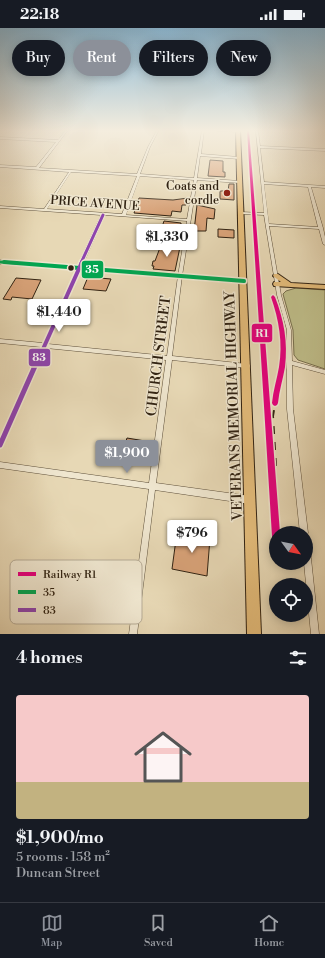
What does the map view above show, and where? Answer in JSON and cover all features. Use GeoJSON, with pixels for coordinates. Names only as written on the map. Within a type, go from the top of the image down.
{"type":"FeatureCollection","features":[{"type":"Feature","properties":{"kind":"main road","name":"VETERANS MEMORIAL HIGHWAY"},"geometry":{"type":"LineString","coordinates":[[239,158],[247,366],[254,634]]}},
{"type":"Feature","properties":{"kind":"main road"},"geometry":{"type":"LineString","coordinates":[[0,262],[244,281]]}},
{"type":"Feature","properties":{"kind":"main road"},"geometry":{"type":"LineString","coordinates":[[276,276],[292,285]]}},
{"type":"Feature","properties":{"kind":"main road"},"geometry":{"type":"LineString","coordinates":[[277,284],[325,287]]}},
{"type":"Feature","properties":{"kind":"street"},"geometry":{"type":"LineString","coordinates":[[36,169],[44,158]]}},
{"type":"Feature","properties":{"kind":"street"},"geometry":{"type":"LineString","coordinates":[[124,215],[145,158]]}},
{"type":"Feature","properties":{"kind":"street","name":"CHURCH STREET"},"geometry":{"type":"LineString","coordinates":[[142,567],[171,358],[180,276],[200,158]]}},
{"type":"Feature","properties":{"kind":"street"},"geometry":{"type":"LineString","coordinates":[[260,158],[267,225],[277,284],[289,330],[290,409],[303,526]]}},
{"type":"Feature","properties":{"kind":"street"},"geometry":{"type":"LineString","coordinates":[[0,166],[70,172],[240,182]]}},
{"type":"Feature","properties":{"kind":"street"},"geometry":{"type":"LineString","coordinates":[[45,210],[70,172]]}},
{"type":"Feature","properties":{"kind":"street"},"geometry":{"type":"LineString","coordinates":[[263,183],[325,187]]}},
{"type":"Feature","properties":{"kind":"street"},"geometry":{"type":"LineString","coordinates":[[309,186],[325,244]]}},
{"type":"Feature","properties":{"kind":"street","name":"PRICE AVENUE"},"geometry":{"type":"LineString","coordinates":[[0,207],[189,220]]}},
{"type":"Feature","properties":{"kind":"street"},"geometry":{"type":"LineString","coordinates":[[241,213],[266,214]]}},
{"type":"Feature","properties":{"kind":"street"},"geometry":{"type":"LineString","coordinates":[[0,445],[103,214]]}},
{"type":"Feature","properties":{"kind":"street"},"geometry":{"type":"LineString","coordinates":[[267,225],[320,228]]}},
{"type":"Feature","properties":{"kind":"street"},"geometry":{"type":"LineString","coordinates":[[0,341],[247,366]]}},
{"type":"Feature","properties":{"kind":"street"},"geometry":{"type":"LineString","coordinates":[[289,362],[325,372]]}},
{"type":"Feature","properties":{"kind":"street"},"geometry":{"type":"LineString","coordinates":[[0,465],[251,500]]}},
{"type":"Feature","properties":{"kind":"street"},"geometry":{"type":"LineString","coordinates":[[308,570],[315,634]]}},
{"type":"Feature","properties":{"kind":"street","name":"CHURCH STREET"},"geometry":{"type":"LineString","coordinates":[[133,634],[134,624]]}},
{"type":"Feature","properties":{"kind":"shaded area"},"geometry":{"type":"Polygon","coordinates":[[[296,288],[325,290],[325,369],[298,360],[294,355],[293,330],[283,294],[286,291],[296,288]]]}},
{"type":"Feature","properties":{"kind":"building"},"geometry":{"type":"Polygon","coordinates":[[[210,160],[223,161],[223,172],[225,172],[225,177],[208,176],[210,160]]]}},
{"type":"Feature","properties":{"kind":"building"},"geometry":{"type":"Polygon","coordinates":[[[229,184],[234,184],[234,200],[220,199],[220,191],[228,191],[229,184]]]}},
{"type":"Feature","properties":{"kind":"building"},"geometry":{"type":"Polygon","coordinates":[[[139,198],[173,200],[188,198],[186,205],[182,205],[181,212],[172,211],[171,216],[134,213],[139,198]]]}},
{"type":"Feature","properties":{"kind":"building"},"geometry":{"type":"Polygon","coordinates":[[[197,205],[215,209],[214,219],[207,218],[206,231],[194,231],[197,205]]]}},
{"type":"Feature","properties":{"kind":"building"},"geometry":{"type":"Polygon","coordinates":[[[164,221],[181,223],[181,228],[162,227],[164,221]]]}},
{"type":"Feature","properties":{"kind":"building"},"geometry":{"type":"Polygon","coordinates":[[[218,229],[234,230],[234,238],[218,237],[218,229]]]}},
{"type":"Feature","properties":{"kind":"building"},"geometry":{"type":"Polygon","coordinates":[[[161,245],[180,247],[175,271],[153,269],[153,261],[155,261],[161,245]]]}},
{"type":"Feature","properties":{"kind":"building"},"geometry":{"type":"Polygon","coordinates":[[[88,277],[111,279],[106,291],[83,289],[88,277]]]}},
{"type":"Feature","properties":{"kind":"building"},"geometry":{"type":"Polygon","coordinates":[[[16,278],[41,280],[32,299],[12,297],[11,300],[3,299],[16,278]]]}},
{"type":"Feature","properties":{"kind":"building"},"geometry":{"type":"Polygon","coordinates":[[[127,438],[145,441],[141,463],[128,461],[130,451],[123,450],[127,438]]]}},
{"type":"Feature","properties":{"kind":"building"},"geometry":{"type":"Polygon","coordinates":[[[177,532],[210,538],[207,576],[172,569],[177,532]]]}},
{"type":"Feature","properties":{"kind":"railway"},"geometry":{"type":"LineString","coordinates":[[273,297],[282,327],[284,343],[283,358]]}},
{"type":"Feature","properties":{"kind":"railway"},"geometry":{"type":"LineString","coordinates":[[276,466],[273,416],[283,357]]}},
{"type":"Feature","properties":{"kind":"rail line","name":"R1"},"geometry":{"type":"LineString","coordinates":[[250,158],[275,526]]}},
{"type":"Feature","properties":{"kind":"rail line","name":"R1"},"geometry":{"type":"LineString","coordinates":[[273,297],[281,322],[284,348],[275,403]]}},
{"type":"Feature","properties":{"kind":"transit line","name":"83"},"geometry":{"type":"LineString","coordinates":[[0,445],[103,215]]}},
{"type":"Feature","properties":{"kind":"transit line","name":"35"},"geometry":{"type":"LineString","coordinates":[[0,262],[244,281]]}},
{"type":"Feature","properties":{"kind":"place","name":"Coats and cordle"},"geometry":{"type":"Point","coordinates":[227,193]}}]}
